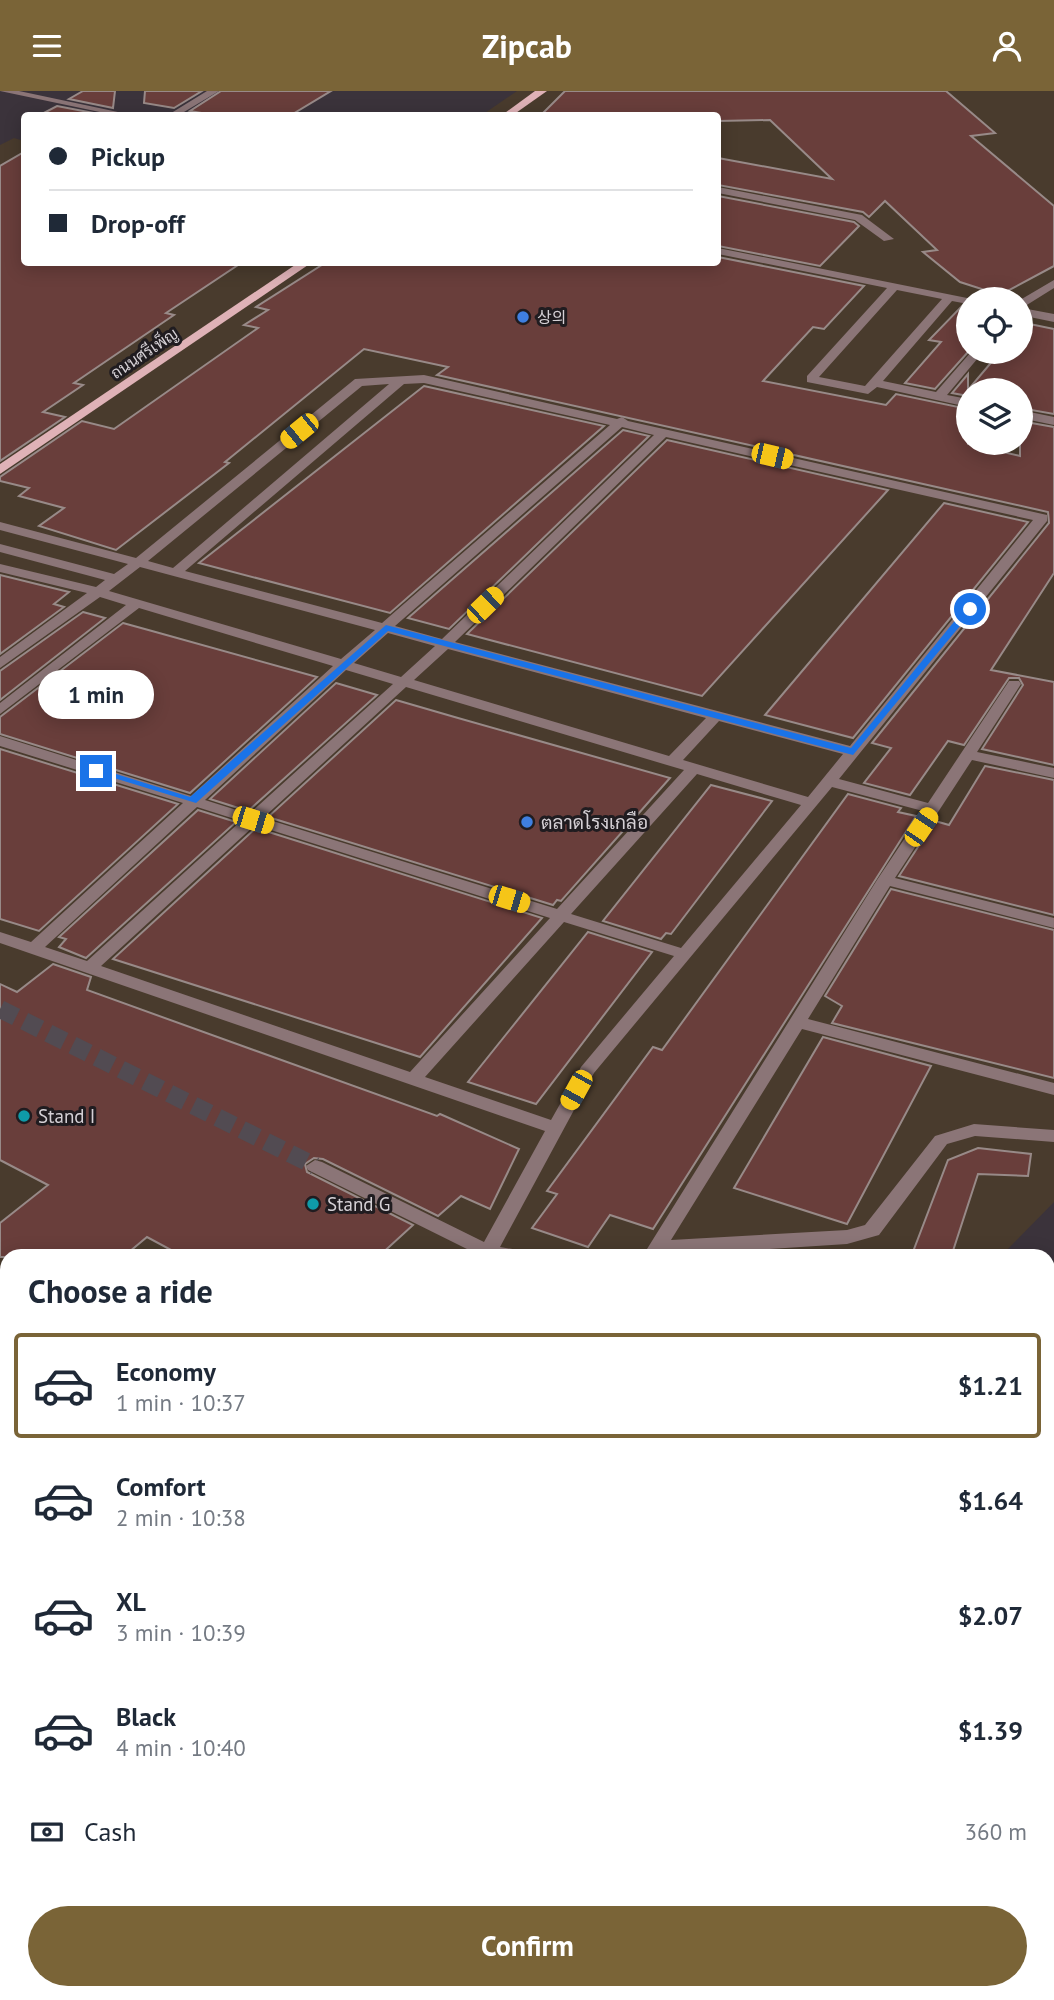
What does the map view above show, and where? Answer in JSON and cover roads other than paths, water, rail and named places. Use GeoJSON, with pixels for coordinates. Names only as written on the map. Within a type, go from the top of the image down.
{"type":"FeatureCollection","features":[{"type":"Feature","properties":{"kind":"main road"},"geometry":{"type":"LineString","coordinates":[[511,112],[542,91]]}},
{"type":"Feature","properties":{"kind":"main road","name":"ถนนศรีเพ็ญ"},"geometry":{"type":"LineString","coordinates":[[0,470],[301,266]]}},
{"type":"Feature","properties":{"kind":"street"},"geometry":{"type":"LineString","coordinates":[[4,91],[111,112]]}},
{"type":"Feature","properties":{"kind":"street"},"geometry":{"type":"LineString","coordinates":[[44,99],[58,91]]}},
{"type":"Feature","properties":{"kind":"street"},"geometry":{"type":"LineString","coordinates":[[178,112],[214,91]]}},
{"type":"Feature","properties":{"kind":"street"},"geometry":{"type":"LineString","coordinates":[[0,101],[57,112]]}},
{"type":"Feature","properties":{"kind":"street"},"geometry":{"type":"LineString","coordinates":[[721,191],[858,216],[888,239]]}},
{"type":"Feature","properties":{"kind":"street"},"geometry":{"type":"LineString","coordinates":[[721,252],[956,299]]}},
{"type":"Feature","properties":{"kind":"street"},"geometry":{"type":"LineString","coordinates":[[1033,297],[1054,283]]}},
{"type":"Feature","properties":{"kind":"street"},"geometry":{"type":"LineString","coordinates":[[894,287],[811,379],[868,390],[949,298]]}},
{"type":"Feature","properties":{"kind":"street"},"geometry":{"type":"LineString","coordinates":[[1033,314],[1054,318]]}},
{"type":"Feature","properties":{"kind":"street"},"geometry":{"type":"LineString","coordinates":[[939,397],[967,364]]}},
{"type":"Feature","properties":{"kind":"street"},"geometry":{"type":"LineString","coordinates":[[0,664],[139,562],[359,382],[424,379],[622,421],[1042,517],[853,752],[587,1071],[489,1249]]}},
{"type":"Feature","properties":{"kind":"street"},"geometry":{"type":"LineString","coordinates":[[176,572],[401,380]]}},
{"type":"Feature","properties":{"kind":"street"},"geometry":{"type":"LineString","coordinates":[[875,383],[956,401]]}},
{"type":"Feature","properties":{"kind":"street"},"geometry":{"type":"LineString","coordinates":[[1033,417],[1054,421]]}},
{"type":"Feature","properties":{"kind":"street"},"geometry":{"type":"LineString","coordinates":[[33,949],[344,664],[622,421]]}},
{"type":"Feature","properties":{"kind":"street"},"geometry":{"type":"LineString","coordinates":[[89,968],[445,644],[665,431]]}},
{"type":"Feature","properties":{"kind":"street"},"geometry":{"type":"LineString","coordinates":[[0,526],[853,752]]}},
{"type":"Feature","properties":{"kind":"street"},"geometry":{"type":"LineString","coordinates":[[0,548],[116,579]]}},
{"type":"Feature","properties":{"kind":"street"},"geometry":{"type":"LineString","coordinates":[[0,568],[99,591],[809,802]]}},
{"type":"Feature","properties":{"kind":"street"},"geometry":{"type":"LineString","coordinates":[[0,711],[137,603]]}},
{"type":"Feature","properties":{"kind":"street"},"geometry":{"type":"LineString","coordinates":[[656,1249],[885,880],[1014,684]]}},
{"type":"Feature","properties":{"kind":"street"},"geometry":{"type":"LineString","coordinates":[[672,762],[716,716]]}},
{"type":"Feature","properties":{"kind":"street"},"geometry":{"type":"LineString","coordinates":[[0,741],[684,954]]}},
{"type":"Feature","properties":{"kind":"street"},"geometry":{"type":"LineString","coordinates":[[966,754],[1054,773]]}},
{"type":"Feature","properties":{"kind":"street"},"geometry":{"type":"LineString","coordinates":[[413,1079],[694,768]]}},
{"type":"Feature","properties":{"kind":"street"},"geometry":{"type":"LineString","coordinates":[[828,781],[933,809]]}},
{"type":"Feature","properties":{"kind":"street"},"geometry":{"type":"LineString","coordinates":[[885,880],[1054,923]]}},
{"type":"Feature","properties":{"kind":"street"},"geometry":{"type":"LineString","coordinates":[[0,937],[555,1128]]}},
{"type":"Feature","properties":{"kind":"street"},"geometry":{"type":"LineString","coordinates":[[797,1022],[1054,1089]]}},
{"type":"Feature","properties":{"kind":"street"},"geometry":{"type":"LineString","coordinates":[[693,1249],[847,1237],[872,1230],[941,1140],[974,1130],[1054,1136]]}},
{"type":"Feature","properties":{"kind":"street"},"geometry":{"type":"LineString","coordinates":[[315,1166],[476,1249]]}},
{"type":"Feature","properties":{"kind":"tunnel"},"geometry":{"type":"LineString","coordinates":[[0,1009],[315,1166]]}},
{"type":"Feature","properties":{"kind":"place","name":"상의"},"geometry":{"type":"Point","coordinates":[523,317]}},
{"type":"Feature","properties":{"kind":"place","name":"ตลาดโรงเกลือ"},"geometry":{"type":"Point","coordinates":[527,822]}},
{"type":"Feature","properties":{"kind":"place","name":"Stand I"},"geometry":{"type":"Point","coordinates":[24,1116]}},
{"type":"Feature","properties":{"kind":"place","name":"Stand G"},"geometry":{"type":"Point","coordinates":[313,1204]}}]}
